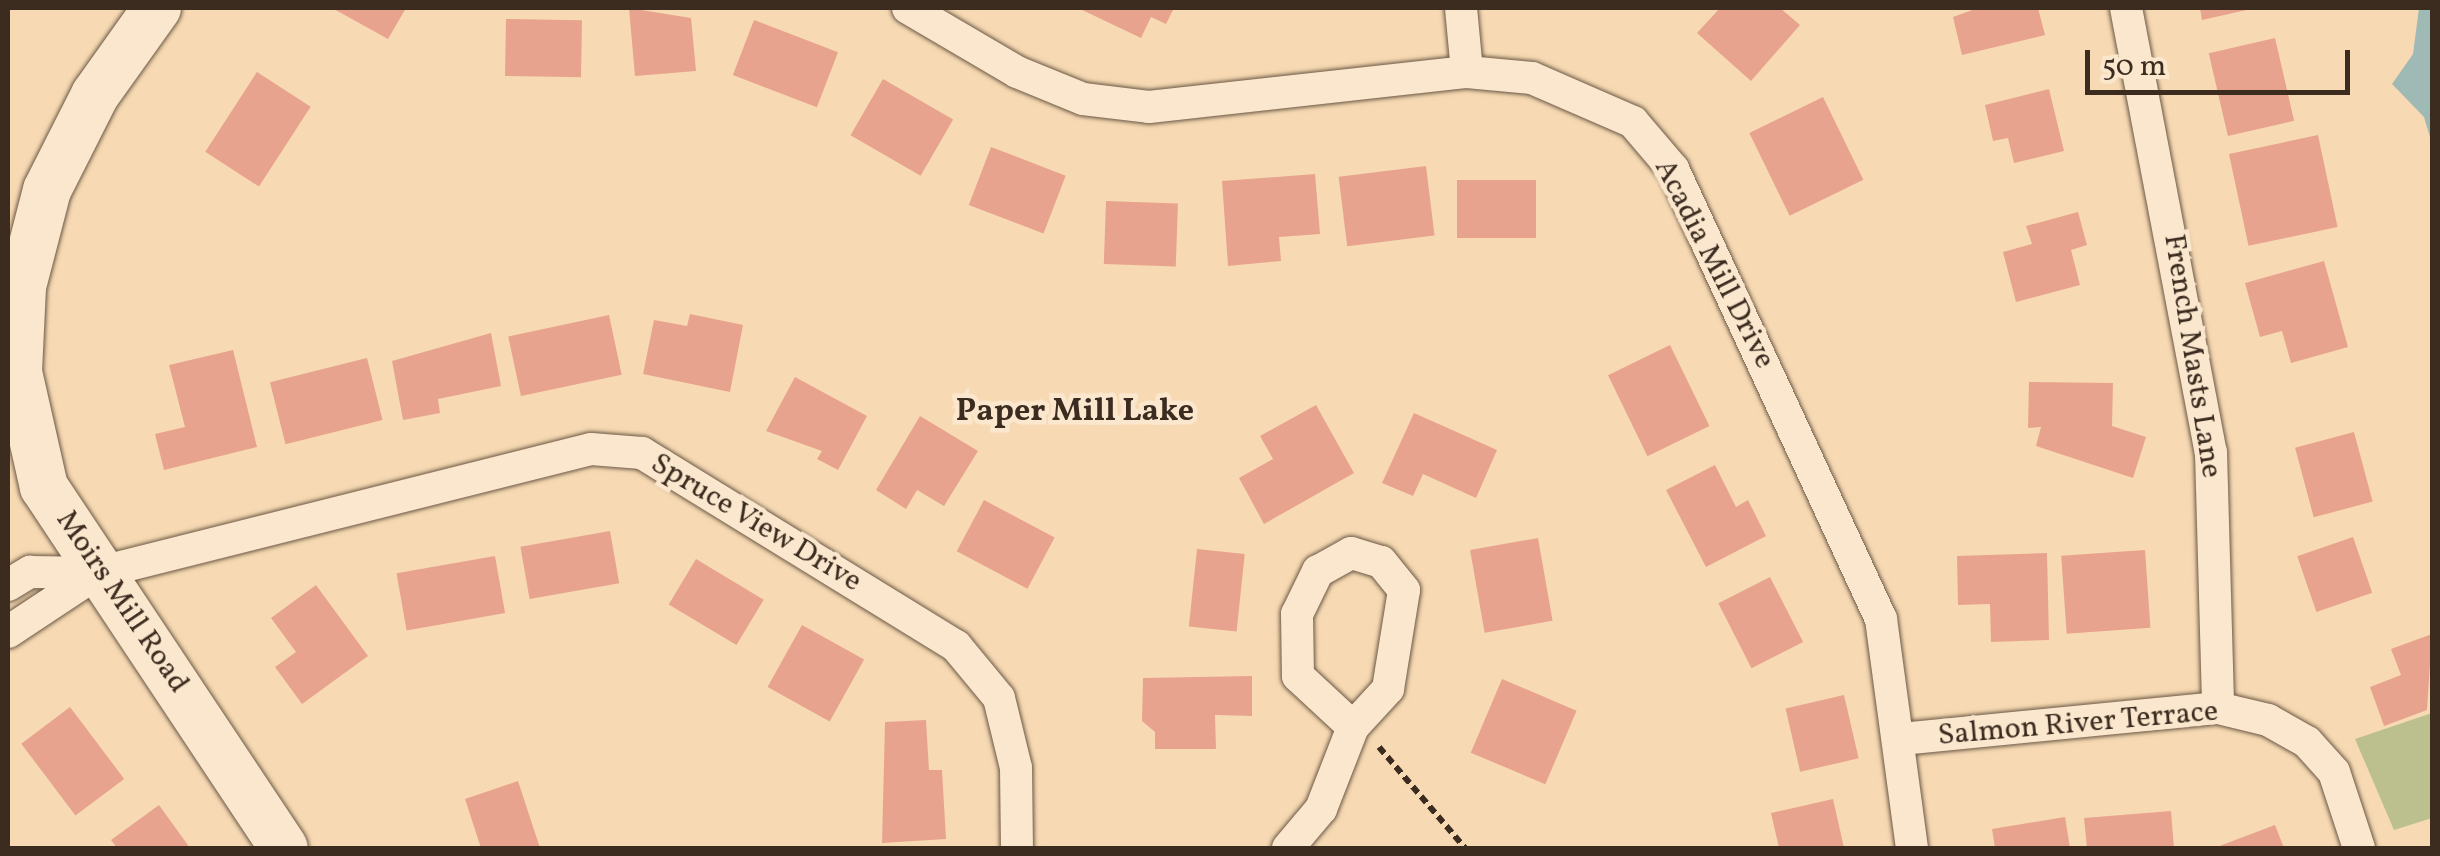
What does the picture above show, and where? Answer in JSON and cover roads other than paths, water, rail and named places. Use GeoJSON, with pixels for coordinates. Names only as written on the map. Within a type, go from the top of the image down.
{"type":"FeatureCollection","features":[{"type":"Feature","properties":{"kind":"street","name":"Moirs Mill Road"},"geometry":{"type":"LineString","coordinates":[[157,8],[95,95],[47,190],[22,287],[18,372],[44,487],[284,848]]}},
{"type":"Feature","properties":{"kind":"street","name":"Acadia Mill Drive"},"geometry":{"type":"LineString","coordinates":[[908,8],[1017,72],[1116,103],[1468,72],[1532,78],[1582,95],[1632,122],[1673,169],[1881,619],[1901,739],[1912,848]]}},
{"type":"Feature","properties":{"kind":"street"},"geometry":{"type":"LineString","coordinates":[[1460,8],[1468,72]]}},
{"type":"Feature","properties":{"kind":"street","name":"French Masts Lane"},"geometry":{"type":"LineString","coordinates":[[2126,8],[2211,452],[2218,708]]}},
{"type":"Feature","properties":{"kind":"street","name":"Spruce View Drive"},"geometry":{"type":"LineString","coordinates":[[97,572],[591,450],[642,453],[956,646],[999,698],[1016,768],[1017,848]]}},
{"type":"Feature","properties":{"kind":"street"},"geometry":{"type":"LineString","coordinates":[[1288,848],[1321,809],[1353,727],[1388,689],[1404,590],[1381,562],[1351,553],[1318,571],[1297,614],[1298,676],[1353,727]]}},
{"type":"Feature","properties":{"kind":"street"},"geometry":{"type":"LineString","coordinates":[[8,586],[30,572],[97,572]]}},
{"type":"Feature","properties":{"kind":"street"},"geometry":{"type":"LineString","coordinates":[[8,632],[97,572]]}},
{"type":"Feature","properties":{"kind":"street","name":"Salmon River Terrace"},"geometry":{"type":"LineString","coordinates":[[1901,739],[2218,708],[2308,742],[2334,772],[2359,848]]}},
{"type":"Feature","properties":{"kind":"water"},"geometry":{"type":"Polygon","coordinates":[[[2419,8],[2432,8],[2432,144],[2424,117],[2392,84],[2413,54],[2419,8]]]}},
{"type":"Feature","properties":{"kind":"district","name":"Paper Mill Lake"},"geometry":{"type":"Point","coordinates":[1075,412]}}]}
